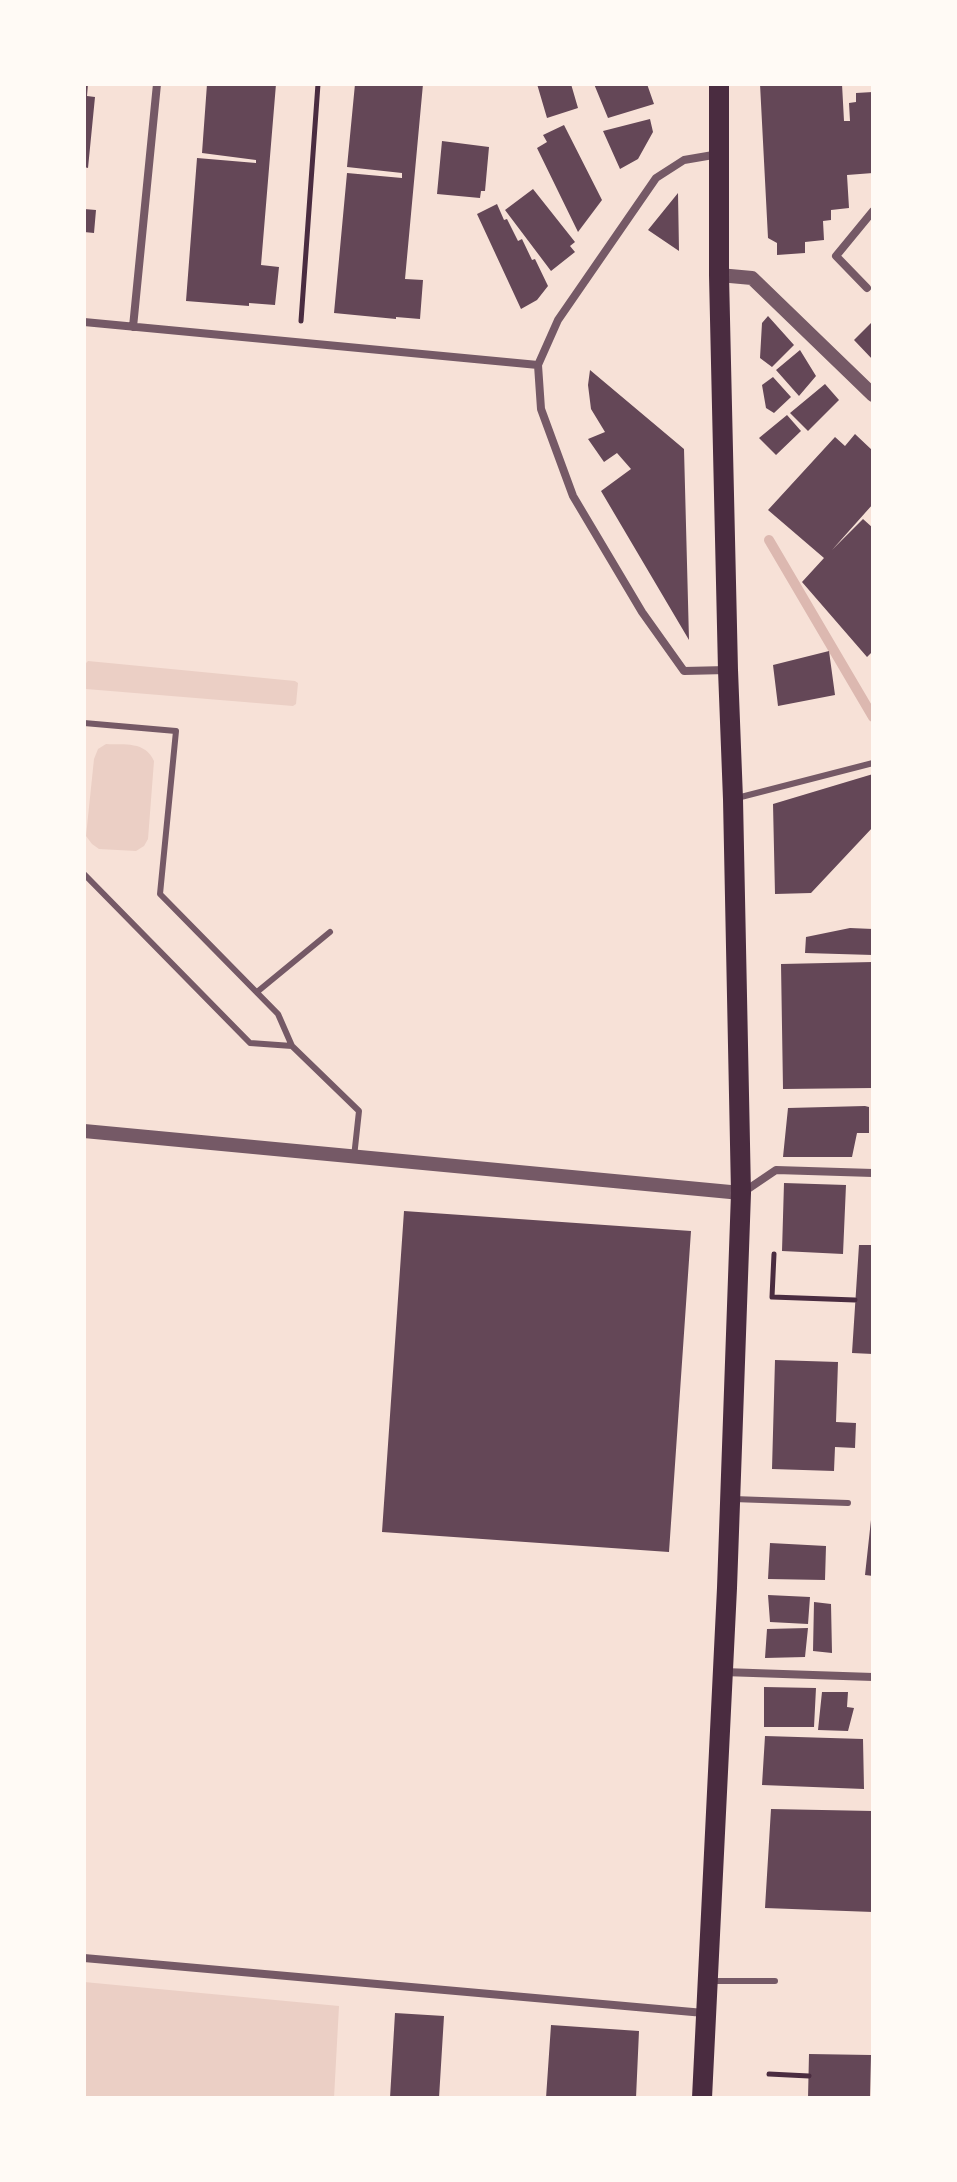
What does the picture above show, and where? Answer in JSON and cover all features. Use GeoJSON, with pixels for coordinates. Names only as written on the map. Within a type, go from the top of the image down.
{"type":"FeatureCollection","features":[{"type":"Feature","properties":{"kind":"main road"},"geometry":{"type":"LineString","coordinates":[[702,2098],[741,1193],[719,275],[719,84]]}},
{"type":"Feature","properties":{"kind":"street"},"geometry":{"type":"LineString","coordinates":[[133,327],[157,84]]}},
{"type":"Feature","properties":{"kind":"street"},"geometry":{"type":"LineString","coordinates":[[720,154],[684,160],[656,178],[558,320],[538,365],[541,409],[573,496],[642,612],[684,671],[728,670]]}},
{"type":"Feature","properties":{"kind":"street"},"geometry":{"type":"LineString","coordinates":[[867,288],[836,256],[873,211]]}},
{"type":"Feature","properties":{"kind":"street"},"geometry":{"type":"LineString","coordinates":[[719,275],[752,278],[873,395]]}},
{"type":"Feature","properties":{"kind":"street"},"geometry":{"type":"LineString","coordinates":[[84,322],[538,365]]}},
{"type":"Feature","properties":{"kind":"street"},"geometry":{"type":"LineString","coordinates":[[84,1131],[741,1193],[776,1170],[873,1173]]}},
{"type":"Feature","properties":{"kind":"street"},"geometry":{"type":"LineString","coordinates":[[722,1672],[873,1677]]}},
{"type":"Feature","properties":{"kind":"street"},"geometry":{"type":"LineString","coordinates":[[84,1958],[705,2013]]}},
{"type":"Feature","properties":{"kind":"lane"},"geometry":{"type":"LineString","coordinates":[[84,723],[176,731],[160,894],[278,1014],[292,1046],[359,1111],[354,1157]]}},
{"type":"Feature","properties":{"kind":"lane"},"geometry":{"type":"LineString","coordinates":[[733,799],[873,763]]}},
{"type":"Feature","properties":{"kind":"lane"},"geometry":{"type":"LineString","coordinates":[[84,874],[250,1043],[292,1046]]}},
{"type":"Feature","properties":{"kind":"lane"},"geometry":{"type":"LineString","coordinates":[[257,992],[330,932]]}},
{"type":"Feature","properties":{"kind":"lane"},"geometry":{"type":"LineString","coordinates":[[730,1499],[848,1503]]}},
{"type":"Feature","properties":{"kind":"lane"},"geometry":{"type":"LineString","coordinates":[[707,1981],[775,1981]]}},
{"type":"Feature","properties":{"kind":"path"},"geometry":{"type":"LineString","coordinates":[[297,342],[302,315],[318,84]]}},
{"type":"Feature","properties":{"kind":"path"},"geometry":{"type":"LineString","coordinates":[[774,1254],[772,1297],[855,1300]]}},
{"type":"Feature","properties":{"kind":"path"},"geometry":{"type":"LineString","coordinates":[[769,2074],[809,2076]]}},
{"type":"Feature","properties":{"kind":"shaded area"},"geometry":{"type":"Polygon","coordinates":[[[88,661],[295,681],[298,683],[296,704],[86,689],[85,664],[88,661]]]}},
{"type":"Feature","properties":{"kind":"shaded area"},"geometry":{"type":"Polygon","coordinates":[[[106,744],[140,747],[154,761],[148,839],[136,851],[99,849],[86,836],[94,759],[98,749],[106,744]]]}},
{"type":"Feature","properties":{"kind":"shaded area"},"geometry":{"type":"Polygon","coordinates":[[[84,1982],[339,2006],[334,2098],[84,2098],[84,1982]]]}},
{"type":"Feature","properties":{"kind":"building"},"geometry":{"type":"Polygon","coordinates":[[[84,84],[88,84],[87,96],[95,97],[88,168],[84,167],[84,84]]]}},
{"type":"Feature","properties":{"kind":"building"},"geometry":{"type":"Polygon","coordinates":[[[207,84],[276,84],[261,265],[279,267],[275,305],[186,301],[197,158],[256,163],[256,160],[202,153],[207,84]]]}},
{"type":"Feature","properties":{"kind":"building"},"geometry":{"type":"Polygon","coordinates":[[[355,84],[423,84],[405,279],[423,280],[420,319],[334,313],[347,173],[402,178],[402,173],[347,167],[355,84]]]}},
{"type":"Feature","properties":{"kind":"building"},"geometry":{"type":"Polygon","coordinates":[[[537,84],[571,84],[578,108],[547,118],[537,84]]]}},
{"type":"Feature","properties":{"kind":"building"},"geometry":{"type":"Polygon","coordinates":[[[594,84],[647,84],[654,104],[608,118],[594,84]]]}},
{"type":"Feature","properties":{"kind":"building"},"geometry":{"type":"Polygon","coordinates":[[[760,84],[842,84],[844,121],[850,121],[849,103],[856,102],[856,93],[873,92],[873,173],[847,175],[849,208],[831,210],[831,220],[823,221],[824,240],[805,242],[805,253],[777,255],[777,243],[768,238],[760,84]]]}},
{"type":"Feature","properties":{"kind":"building"},"geometry":{"type":"Polygon","coordinates":[[[650,119],[653,132],[638,159],[620,169],[603,131],[650,119]]]}},
{"type":"Feature","properties":{"kind":"building"},"geometry":{"type":"Polygon","coordinates":[[[564,125],[602,200],[578,232],[537,148],[547,142],[543,135],[564,125]]]}},
{"type":"Feature","properties":{"kind":"building"},"geometry":{"type":"Polygon","coordinates":[[[442,141],[489,147],[485,191],[481,191],[480,198],[437,194],[442,141]]]}},
{"type":"Feature","properties":{"kind":"building"},"geometry":{"type":"Polygon","coordinates":[[[533,189],[575,242],[570,246],[575,252],[551,271],[505,210],[533,189]]]}},
{"type":"Feature","properties":{"kind":"building"},"geometry":{"type":"Polygon","coordinates":[[[678,193],[679,251],[648,230],[678,193]]]}},
{"type":"Feature","properties":{"kind":"building"},"geometry":{"type":"Polygon","coordinates":[[[497,204],[518,241],[522,239],[532,260],[535,259],[548,286],[537,300],[521,309],[477,214],[497,204]]]}},
{"type":"Feature","properties":{"kind":"building"},"geometry":{"type":"Polygon","coordinates":[[[84,209],[96,210],[94,233],[84,232],[84,209]]]}},
{"type":"Feature","properties":{"kind":"building"},"geometry":{"type":"Polygon","coordinates":[[[768,316],[794,345],[772,367],[760,358],[762,323],[768,316]]]}},
{"type":"Feature","properties":{"kind":"building"},"geometry":{"type":"Polygon","coordinates":[[[873,321],[873,360],[854,340],[873,321]]]}},
{"type":"Feature","properties":{"kind":"building"},"geometry":{"type":"Polygon","coordinates":[[[800,350],[816,376],[799,396],[776,370],[800,350]]]}},
{"type":"Feature","properties":{"kind":"building"},"geometry":{"type":"Polygon","coordinates":[[[590,370],[684,449],[689,640],[601,491],[631,469],[617,453],[604,462],[588,439],[605,432],[591,409],[590,370]]]}},
{"type":"Feature","properties":{"kind":"building"},"geometry":{"type":"Polygon","coordinates":[[[773,377],[791,397],[774,413],[766,408],[762,385],[773,377]]]}},
{"type":"Feature","properties":{"kind":"building"},"geometry":{"type":"Polygon","coordinates":[[[825,384],[839,400],[808,431],[790,413],[825,384]]]}},
{"type":"Feature","properties":{"kind":"building"},"geometry":{"type":"Polygon","coordinates":[[[787,415],[801,431],[776,455],[759,438],[787,415]]]}},
{"type":"Feature","properties":{"kind":"building"},"geometry":{"type":"Polygon","coordinates":[[[855,434],[873,451],[873,504],[832,550],[863,519],[873,528],[873,651],[867,657],[802,582],[824,558],[768,510],[835,437],[845,446],[855,434]]]}},
{"type":"Feature","properties":{"kind":"building"},"geometry":{"type":"Polygon","coordinates":[[[829,651],[835,695],[778,706],[773,665],[829,651]]]}},
{"type":"Feature","properties":{"kind":"building"},"geometry":{"type":"Polygon","coordinates":[[[873,774],[873,827],[811,893],[775,894],[773,804],[873,774]]]}},
{"type":"Feature","properties":{"kind":"building"},"geometry":{"type":"Polygon","coordinates":[[[850,928],[873,929],[873,955],[805,953],[806,937],[850,928]]]}},
{"type":"Feature","properties":{"kind":"building"},"geometry":{"type":"Polygon","coordinates":[[[873,962],[873,1088],[783,1089],[781,964],[873,962]]]}},
{"type":"Feature","properties":{"kind":"building"},"geometry":{"type":"Polygon","coordinates":[[[869,1107],[869,1133],[857,1133],[852,1157],[783,1157],[788,1108],[869,1107]]]}},
{"type":"Feature","properties":{"kind":"building"},"geometry":{"type":"Polygon","coordinates":[[[784,1183],[846,1185],[843,1254],[782,1251],[784,1183]]]}},
{"type":"Feature","properties":{"kind":"building"},"geometry":{"type":"Polygon","coordinates":[[[404,1211],[691,1231],[669,1552],[382,1532],[404,1211]]]}},
{"type":"Feature","properties":{"kind":"building"},"geometry":{"type":"Polygon","coordinates":[[[859,1245],[873,1245],[873,1354],[852,1353],[859,1245]]]}},
{"type":"Feature","properties":{"kind":"building"},"geometry":{"type":"Polygon","coordinates":[[[775,1360],[838,1362],[836,1422],[856,1423],[855,1448],[835,1447],[834,1471],[772,1469],[775,1360]]]}},
{"type":"Feature","properties":{"kind":"building"},"geometry":{"type":"Polygon","coordinates":[[[873,1520],[873,1576],[865,1575],[873,1520]]]}},
{"type":"Feature","properties":{"kind":"building"},"geometry":{"type":"Polygon","coordinates":[[[770,1543],[826,1546],[825,1580],[768,1579],[770,1543]]]}},
{"type":"Feature","properties":{"kind":"building"},"geometry":{"type":"Polygon","coordinates":[[[768,1595],[810,1597],[808,1624],[770,1622],[768,1595]]]}},
{"type":"Feature","properties":{"kind":"building"},"geometry":{"type":"Polygon","coordinates":[[[814,1602],[831,1604],[832,1653],[813,1651],[814,1602]]]}},
{"type":"Feature","properties":{"kind":"building"},"geometry":{"type":"Polygon","coordinates":[[[808,1628],[805,1657],[765,1658],[767,1629],[808,1628]]]}},
{"type":"Feature","properties":{"kind":"building"},"geometry":{"type":"Polygon","coordinates":[[[764,1687],[816,1688],[814,1727],[764,1727],[764,1687]]]}},
{"type":"Feature","properties":{"kind":"building"},"geometry":{"type":"Polygon","coordinates":[[[822,1692],[848,1692],[847,1707],[854,1708],[848,1731],[818,1730],[822,1692]]]}},
{"type":"Feature","properties":{"kind":"building"},"geometry":{"type":"Polygon","coordinates":[[[765,1736],[863,1739],[864,1789],[762,1785],[765,1736]]]}},
{"type":"Feature","properties":{"kind":"building"},"geometry":{"type":"Polygon","coordinates":[[[771,1809],[873,1811],[873,1912],[765,1908],[771,1809]]]}},
{"type":"Feature","properties":{"kind":"building"},"geometry":{"type":"Polygon","coordinates":[[[395,2013],[444,2016],[439,2098],[390,2098],[395,2013]]]}},
{"type":"Feature","properties":{"kind":"building"},"geometry":{"type":"Polygon","coordinates":[[[551,2025],[639,2031],[636,2098],[546,2098],[551,2025]]]}},
{"type":"Feature","properties":{"kind":"building"},"geometry":{"type":"Polygon","coordinates":[[[809,2054],[871,2055],[870,2098],[808,2098],[809,2054]]]}},
{"type":"Feature","properties":{"kind":"waterway"},"geometry":{"type":"LineString","coordinates":[[769,540],[873,717]]}}]}
